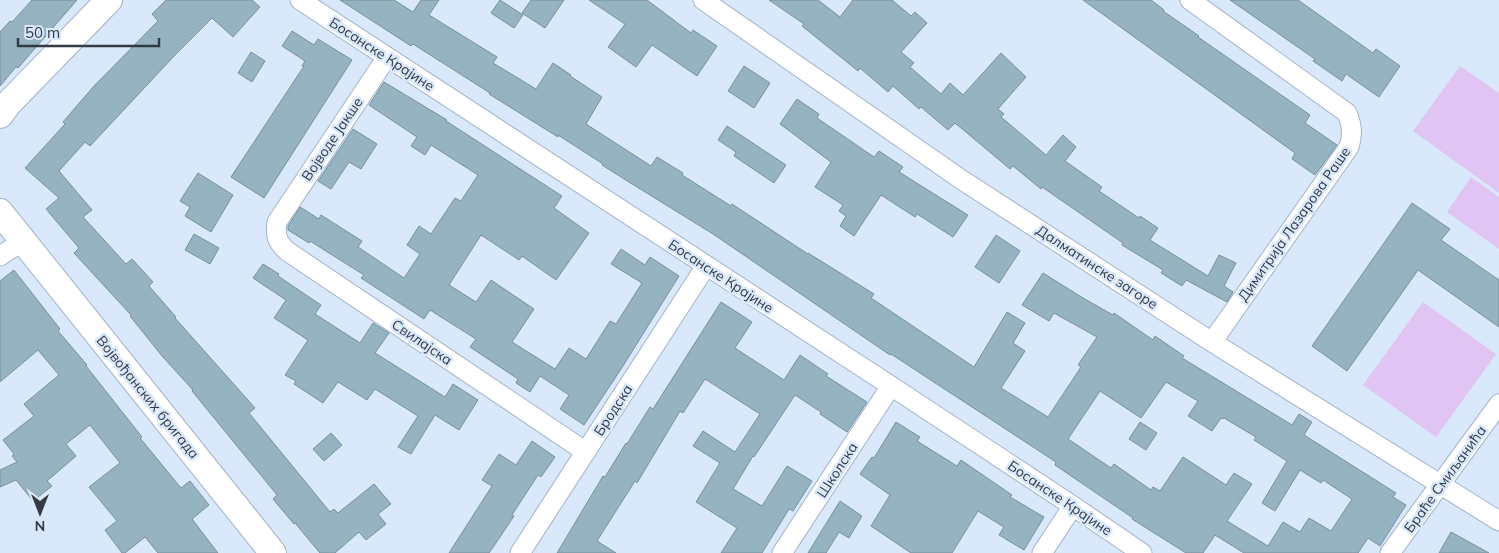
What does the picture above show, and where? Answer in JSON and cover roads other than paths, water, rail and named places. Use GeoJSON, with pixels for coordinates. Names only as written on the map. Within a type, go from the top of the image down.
{"type":"FeatureCollection","features":[{"type":"Feature","properties":{"kind":"street"},"geometry":{"type":"LineString","coordinates":[[0,116],[9,104],[110,0]]}},
{"type":"Feature","properties":{"kind":"street","name":"Босанске Крајине"},"geometry":{"type":"LineString","coordinates":[[300,0],[891,386],[1142,553]]}},
{"type":"Feature","properties":{"kind":"street","name":"Далматинске загоре"},"geometry":{"type":"LineString","coordinates":[[703,0],[962,180],[1212,342],[1499,521]]}},
{"type":"Feature","properties":{"kind":"street","name":"Димитрија Лазарова Раше"},"geometry":{"type":"LineString","coordinates":[[1190,0],[1347,113],[1352,125],[1350,147],[1212,342]]}},
{"type":"Feature","properties":{"kind":"street","name":"Војводе Јакше"},"geometry":{"type":"LineString","coordinates":[[278,222],[387,57]]}},
{"type":"Feature","properties":{"kind":"street","name":"Војвођанских бригада"},"geometry":{"type":"LineString","coordinates":[[0,212],[273,553]]}},
{"type":"Feature","properties":{"kind":"street","name":"Свилајска"},"geometry":{"type":"LineString","coordinates":[[278,222],[276,237],[280,245],[287,251],[586,452]]}},
{"type":"Feature","properties":{"kind":"street"},"geometry":{"type":"LineString","coordinates":[[0,256],[23,242]]}},
{"type":"Feature","properties":{"kind":"street","name":"Бродска"},"geometry":{"type":"LineString","coordinates":[[520,553],[706,266]]}},
{"type":"Feature","properties":{"kind":"street","name":"Школска"},"geometry":{"type":"LineString","coordinates":[[782,553],[891,386]]}},
{"type":"Feature","properties":{"kind":"street","name":"Браће Смиљанића"},"geometry":{"type":"LineString","coordinates":[[1390,553],[1499,404]]}},
{"type":"Feature","properties":{"kind":"street"},"geometry":{"type":"LineString","coordinates":[[1042,553],[1073,506]]}}]}
